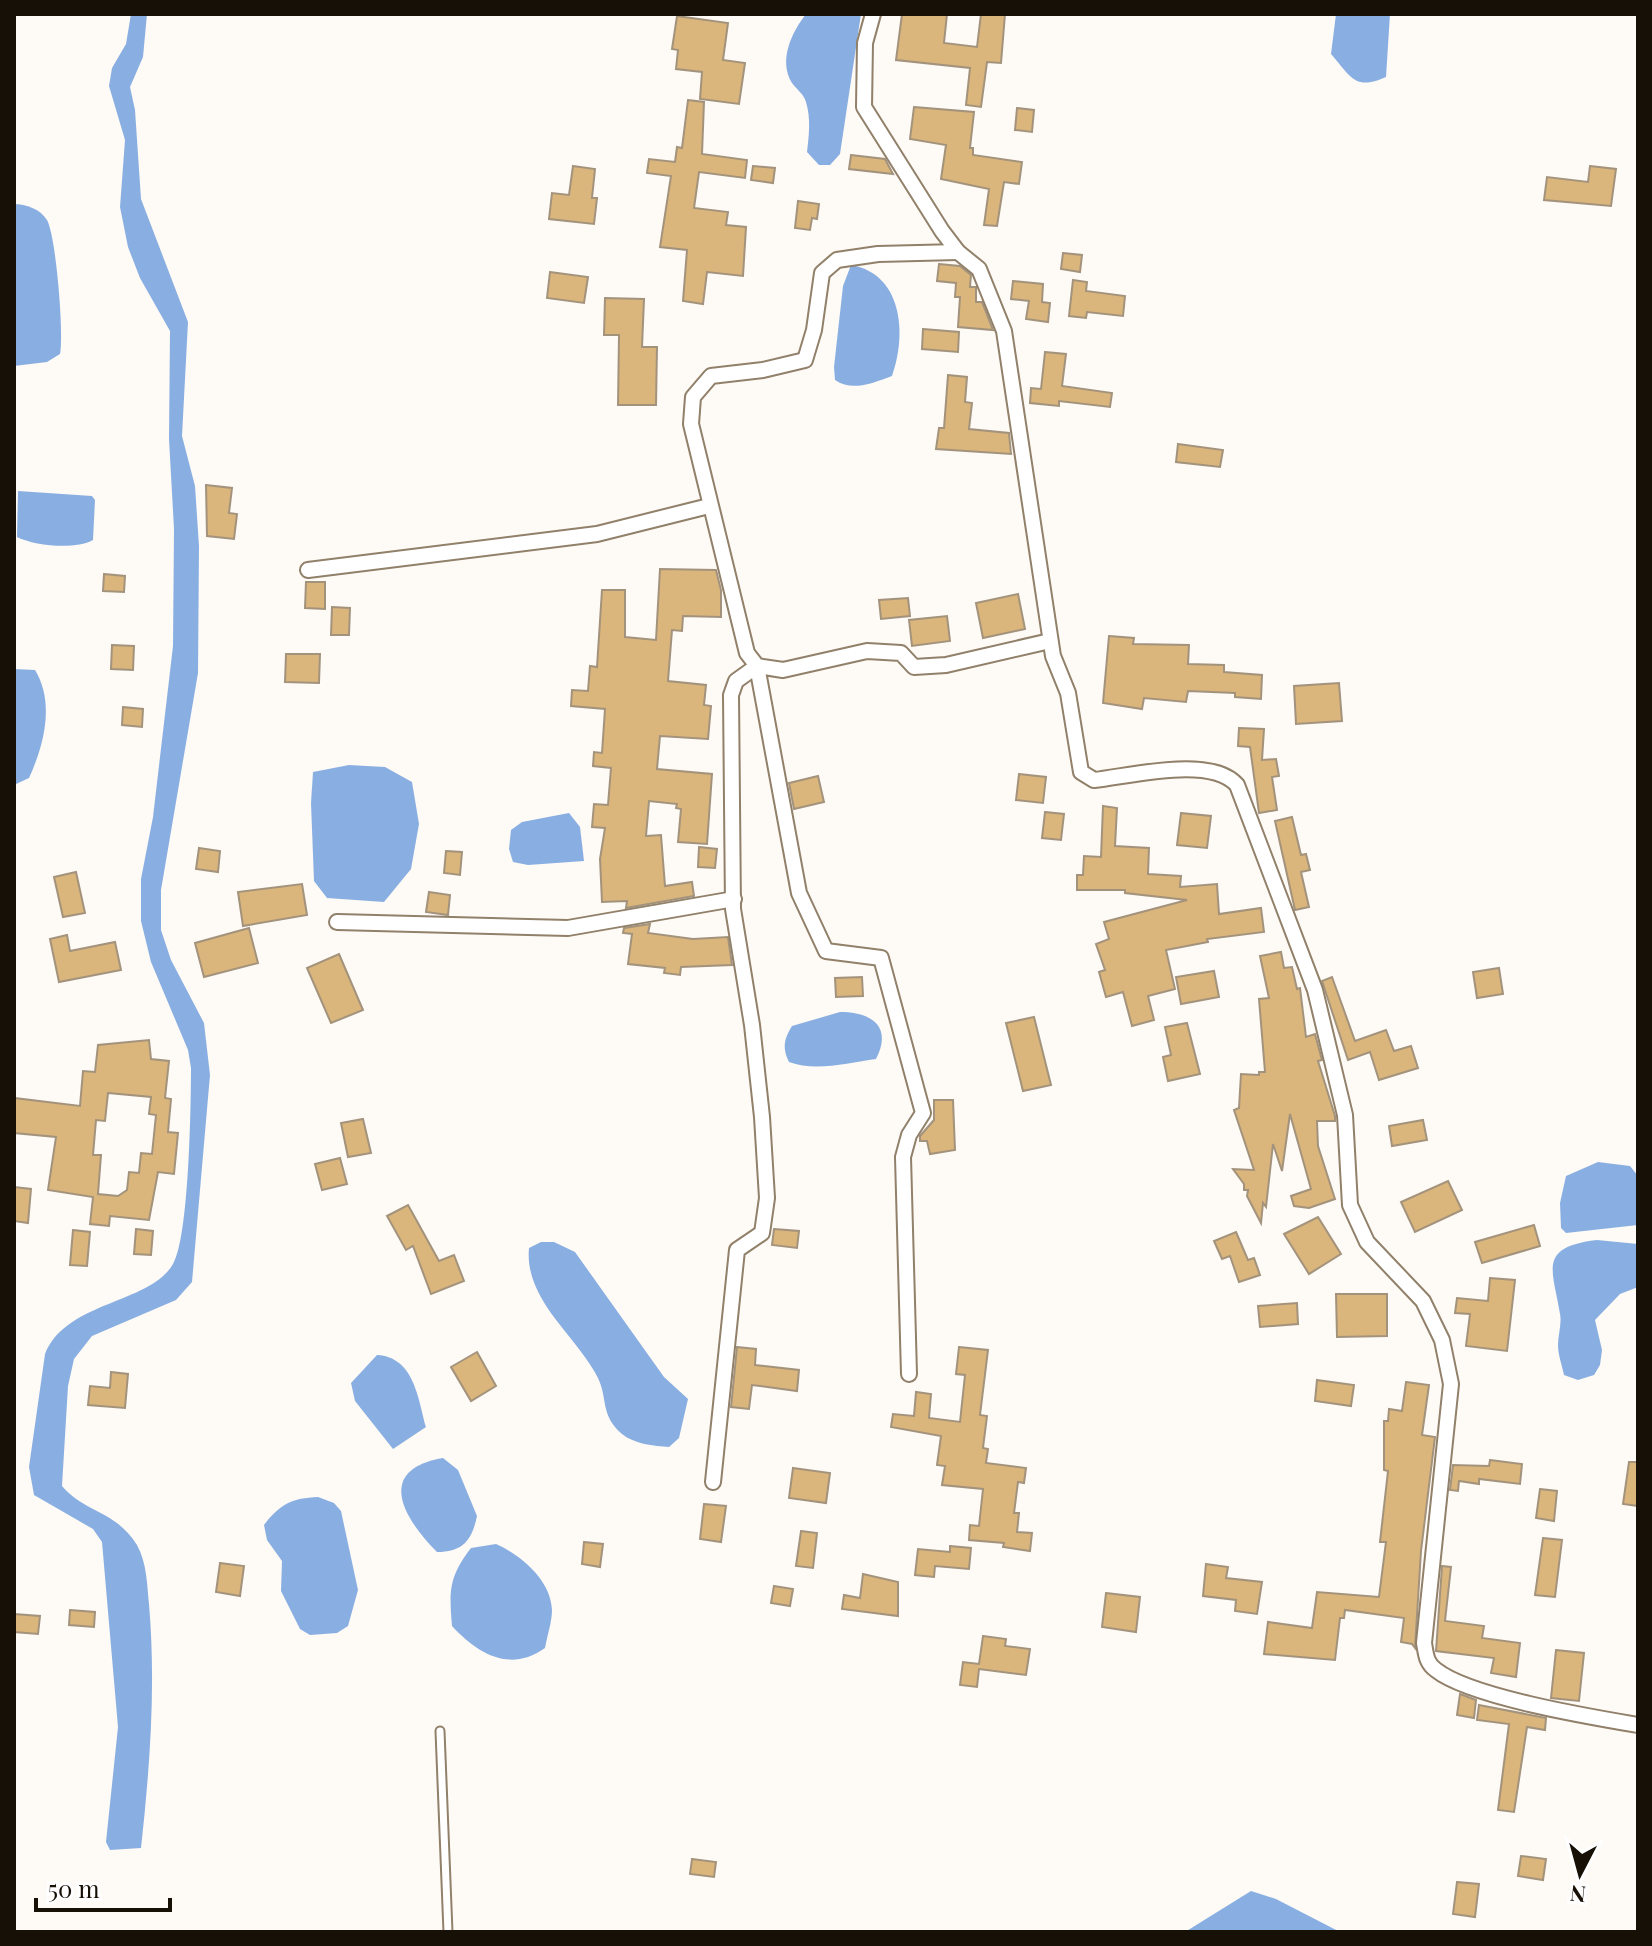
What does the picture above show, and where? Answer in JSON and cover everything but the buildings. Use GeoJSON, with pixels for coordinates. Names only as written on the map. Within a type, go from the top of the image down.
{"type":"FeatureCollection","features":[{"type":"Feature","properties":{"kind":"street"},"geometry":{"type":"LineString","coordinates":[[873,14],[865,43],[864,107],[958,252],[979,269],[1004,331],[1050,641],[1068,693],[1081,772],[1094,780],[1207,770],[1227,773],[1237,785],[1315,990],[1345,1115],[1350,1205],[1367,1242],[1423,1301],[1442,1340],[1451,1384],[1424,1643],[1427,1662],[1438,1672],[1476,1688],[1557,1710],[1638,1725]]}},
{"type":"Feature","properties":{"kind":"street"},"geometry":{"type":"LineString","coordinates":[[909,1374],[903,1157],[909,1135],[923,1113],[881,958],[826,951],[799,893],[757,666],[747,653],[691,424],[693,397],[711,376],[763,370],[805,360],[814,330],[822,273],[837,260],[878,254],[958,252]]}},
{"type":"Feature","properties":{"kind":"street"},"geometry":{"type":"LineString","coordinates":[[308,570],[597,534],[709,506]]}},
{"type":"Feature","properties":{"kind":"street"},"geometry":{"type":"LineString","coordinates":[[713,1482],[737,1250],[762,1233],[767,1198],[752,1025],[734,899],[731,695],[736,681],[757,666],[783,670],[867,651],[901,653],[914,667],[1050,641]]}},
{"type":"Feature","properties":{"kind":"street"},"geometry":{"type":"LineString","coordinates":[[337,922],[568,928],[734,899]]}},
{"type":"Feature","properties":{"kind":"lane"},"geometry":{"type":"LineString","coordinates":[[440,1731],[448,1932]]}},
{"type":"Feature","properties":{"kind":"water"},"geometry":{"type":"Polygon","coordinates":[[[131,14],[147,14],[143,57],[130,87],[135,110],[141,199],[188,322],[182,436],[195,486],[199,546],[198,673],[161,890],[161,930],[171,960],[204,1023],[210,1075],[192,1282],[176,1300],[92,1336],[74,1359],[68,1386],[62,1486],[128,1534],[143,1559],[148,1589],[152,1696],[141,1848],[110,1850],[106,1842],[118,1727],[102,1542],[93,1529],[34,1495],[29,1467],[45,1354],[56,1337],[71,1323],[146,1287],[162,1277],[173,1264],[183,1227],[188,1170],[191,1068],[188,1050],[151,962],[141,921],[141,879],[153,817],[173,646],[174,529],[169,439],[170,331],[140,278],[128,247],[120,207],[125,140],[109,86],[112,68],[126,44],[131,14]]]}},
{"type":"Feature","properties":{"kind":"water"},"geometry":{"type":"Polygon","coordinates":[[[806,14],[861,14],[840,154],[830,165],[819,165],[807,152],[808,108],[804,97],[792,83],[786,65],[788,47],[806,14]]]}},
{"type":"Feature","properties":{"kind":"water"},"geometry":{"type":"Polygon","coordinates":[[[1336,14],[1390,14],[1386,77],[1360,82],[1349,75],[1331,54],[1336,14]]]}},
{"type":"Feature","properties":{"kind":"water"},"geometry":{"type":"Polygon","coordinates":[[[14,204],[37,210],[47,220],[58,286],[61,343],[60,354],[47,362],[14,366],[14,204]]]}},
{"type":"Feature","properties":{"kind":"water"},"geometry":{"type":"Polygon","coordinates":[[[851,265],[881,280],[897,308],[899,325],[897,360],[892,376],[855,386],[835,380],[834,367],[843,286],[851,265]]]}},
{"type":"Feature","properties":{"kind":"water"},"geometry":{"type":"Polygon","coordinates":[[[18,491],[92,496],[95,500],[93,540],[55,546],[17,537],[18,491]]]}},
{"type":"Feature","properties":{"kind":"water"},"geometry":{"type":"Polygon","coordinates":[[[14,669],[35,670],[45,696],[46,710],[43,738],[29,778],[14,785],[14,669]]]}},
{"type":"Feature","properties":{"kind":"water"},"geometry":{"type":"Polygon","coordinates":[[[349,765],[385,767],[412,782],[419,824],[411,869],[384,902],[327,898],[314,881],[313,772],[349,765]]]}},
{"type":"Feature","properties":{"kind":"water"},"geometry":{"type":"Polygon","coordinates":[[[569,813],[580,827],[584,861],[528,865],[513,862],[509,849],[511,830],[522,822],[569,813]]]}},
{"type":"Feature","properties":{"kind":"water"},"geometry":{"type":"Polygon","coordinates":[[[840,1012],[861,1015],[876,1023],[882,1038],[876,1059],[821,1066],[789,1062],[785,1044],[792,1026],[840,1012]]]}},
{"type":"Feature","properties":{"kind":"water"},"geometry":{"type":"Polygon","coordinates":[[[1598,1162],[1630,1166],[1638,1176],[1638,1225],[1566,1233],[1561,1228],[1560,1203],[1566,1176],[1598,1162]]]}},
{"type":"Feature","properties":{"kind":"water"},"geometry":{"type":"Polygon","coordinates":[[[1597,1240],[1638,1244],[1638,1287],[1620,1294],[1595,1320],[1602,1350],[1600,1365],[1594,1375],[1578,1380],[1564,1375],[1559,1356],[1560,1318],[1553,1263],[1565,1248],[1597,1240]]]}},
{"type":"Feature","properties":{"kind":"water"},"geometry":{"type":"Polygon","coordinates":[[[541,1242],[554,1242],[575,1252],[664,1377],[688,1399],[679,1438],[669,1447],[632,1440],[610,1420],[598,1378],[543,1301],[535,1284],[529,1248],[541,1242]]]}},
{"type":"Feature","properties":{"kind":"water"},"geometry":{"type":"Polygon","coordinates":[[[377,1355],[389,1357],[407,1371],[417,1392],[426,1427],[393,1449],[355,1401],[351,1383],[377,1355]]]}},
{"type":"Feature","properties":{"kind":"water"},"geometry":{"type":"Polygon","coordinates":[[[443,1458],[458,1470],[477,1516],[465,1543],[454,1550],[437,1552],[406,1511],[402,1484],[408,1473],[422,1464],[443,1458]]]}},
{"type":"Feature","properties":{"kind":"water"},"geometry":{"type":"Polygon","coordinates":[[[318,1497],[334,1503],[341,1511],[358,1590],[348,1626],[337,1633],[310,1635],[300,1629],[281,1591],[282,1561],[267,1540],[264,1525],[287,1504],[318,1497]]]}},
{"type":"Feature","properties":{"kind":"water"},"geometry":{"type":"Polygon","coordinates":[[[496,1544],[533,1570],[550,1599],[552,1615],[545,1648],[519,1659],[495,1657],[484,1652],[452,1626],[451,1593],[458,1567],[471,1548],[496,1544]]]}},
{"type":"Feature","properties":{"kind":"water"},"geometry":{"type":"Polygon","coordinates":[[[1251,1891],[1276,1899],[1340,1932],[1185,1932],[1251,1891]]]}}]}
